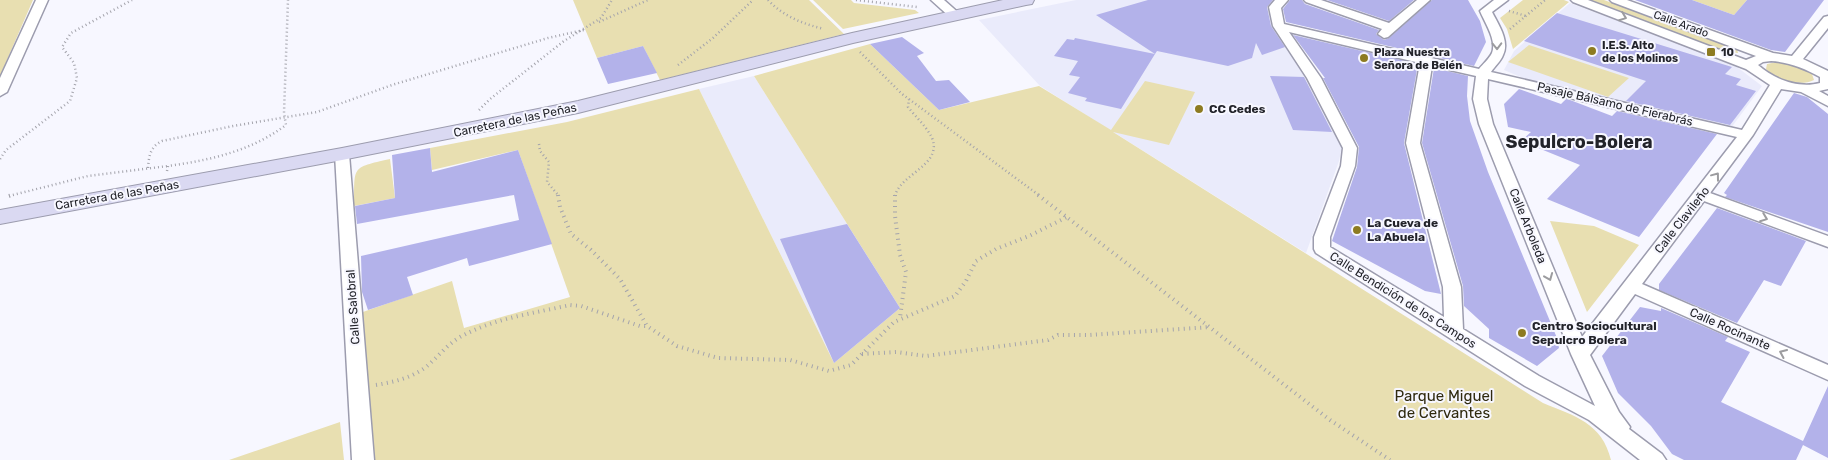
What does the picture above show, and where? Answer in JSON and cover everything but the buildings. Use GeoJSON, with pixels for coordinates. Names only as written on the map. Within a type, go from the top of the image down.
{"type":"FeatureCollection","features":[{"type":"Feature","properties":{"kind":"main road","name":"Carretera de las Peñas"},"geometry":{"type":"LineString","coordinates":[[0,217],[342,154],[578,107],[852,38],[1026,0]]}},
{"type":"Feature","properties":{"kind":"street"},"geometry":{"type":"LineString","coordinates":[[0,92],[42,0]]}},
{"type":"Feature","properties":{"kind":"street"},"geometry":{"type":"LineString","coordinates":[[937,0],[955,15]]}},
{"type":"Feature","properties":{"kind":"street"},"geometry":{"type":"LineString","coordinates":[[1279,26],[1275,7],[1282,0]]}},
{"type":"Feature","properties":{"kind":"street"},"geometry":{"type":"LineString","coordinates":[[1310,0],[1391,28]]}},
{"type":"Feature","properties":{"kind":"street"},"geometry":{"type":"LineString","coordinates":[[1369,48],[1424,0]]}},
{"type":"Feature","properties":{"kind":"street","name":"Calle Arado"},"geometry":{"type":"LineString","coordinates":[[1577,0],[1751,66]]}},
{"type":"Feature","properties":{"kind":"street","name":"Calle Arado"},"geometry":{"type":"LineString","coordinates":[[1616,0],[1774,57],[1795,61],[1827,76]]}},
{"type":"Feature","properties":{"kind":"street"},"geometry":{"type":"LineString","coordinates":[[1483,73],[1496,60],[1499,51],[1499,42],[1486,11],[1493,2]]}},
{"type":"Feature","properties":{"kind":"street","name":"Pasaje Bálsamo de Fierabrás"},"geometry":{"type":"LineString","coordinates":[[1279,26],[1369,48],[1427,59],[1746,135]]}},
{"type":"Feature","properties":{"kind":"street","name":"Calle Bendición de los Campos"},"geometry":{"type":"LineString","coordinates":[[1279,26],[1314,78],[1350,148],[1348,166],[1322,237],[1322,249],[1532,381],[1596,415],[1645,456]]}},
{"type":"Feature","properties":{"kind":"street"},"geometry":{"type":"LineString","coordinates":[[1795,61],[1826,27]]}},
{"type":"Feature","properties":{"kind":"street"},"geometry":{"type":"LineString","coordinates":[[1774,57],[1759,58],[1752,61],[1751,66],[1759,74],[1778,83],[1803,88],[1824,89],[1827,85],[1827,76]]}},
{"type":"Feature","properties":{"kind":"street"},"geometry":{"type":"LineString","coordinates":[[1427,59],[1413,143],[1452,287],[1454,332]]}},
{"type":"Feature","properties":{"kind":"street","name":"Calle Arboleda"},"geometry":{"type":"LineString","coordinates":[[1483,73],[1480,104],[1486,124],[1580,354],[1611,417],[1645,456]]}},
{"type":"Feature","properties":{"kind":"street","name":"Calle Clavileño"},"geometry":{"type":"LineString","coordinates":[[1580,354],[1746,135],[1778,83]]}},
{"type":"Feature","properties":{"kind":"street"},"geometry":{"type":"LineString","coordinates":[[1803,88],[1828,102]]}},
{"type":"Feature","properties":{"kind":"street","name":"Calle Salobral"},"geometry":{"type":"LineString","coordinates":[[342,154],[362,460]]}},
{"type":"Feature","properties":{"kind":"street"},"geometry":{"type":"LineString","coordinates":[[1702,195],[1828,242]]}},
{"type":"Feature","properties":{"kind":"street","name":"Calle Rocinante"},"geometry":{"type":"LineString","coordinates":[[1632,286],[1828,373]]}},
{"type":"Feature","properties":{"kind":"path"},"geometry":{"type":"LineString","coordinates":[[0,159],[6,150],[70,101],[77,78],[74,63],[62,47],[71,33],[132,0]]}},
{"type":"Feature","properties":{"kind":"path"},"geometry":{"type":"LineString","coordinates":[[8,197],[64,182],[188,163],[237,152],[275,134],[286,125],[284,112],[288,0]]}},
{"type":"Feature","properties":{"kind":"path"},"geometry":{"type":"LineString","coordinates":[[594,24],[601,18],[612,0]]}},
{"type":"Feature","properties":{"kind":"path"},"geometry":{"type":"LineString","coordinates":[[467,130],[472,116],[490,99],[564,41],[594,24],[648,0]]}},
{"type":"Feature","properties":{"kind":"path"},"geometry":{"type":"LineString","coordinates":[[659,87],[656,80],[713,38],[753,0]]}},
{"type":"Feature","properties":{"kind":"path"},"geometry":{"type":"LineString","coordinates":[[768,0],[774,7],[807,25],[835,31],[852,38],[858,50],[909,99],[1067,217],[1330,420],[1390,460]]}},
{"type":"Feature","properties":{"kind":"path"},"geometry":{"type":"LineString","coordinates":[[856,0],[925,8]]}},
{"type":"Feature","properties":{"kind":"path"},"geometry":{"type":"LineString","coordinates":[[1505,33],[1545,0]]}},
{"type":"Feature","properties":{"kind":"path"},"geometry":{"type":"LineString","coordinates":[[148,168],[149,153],[154,145],[162,141],[317,112],[392,86],[548,38],[584,30]]}},
{"type":"Feature","properties":{"kind":"path"},"geometry":{"type":"LineString","coordinates":[[900,319],[906,272],[900,255],[895,216],[895,194],[900,184],[930,159],[934,151],[932,138],[908,107],[909,99]]}},
{"type":"Feature","properties":{"kind":"path"},"geometry":{"type":"LineString","coordinates":[[539,144],[540,151],[549,162],[547,182],[556,190],[571,234],[591,250],[620,279],[647,326],[677,346],[718,358],[790,360],[829,371],[851,365],[894,322],[955,296],[966,281],[976,261],[989,253],[1067,217]]}},
{"type":"Feature","properties":{"kind":"path"},"geometry":{"type":"LineString","coordinates":[[161,187],[168,166]]}},
{"type":"Feature","properties":{"kind":"path"},"geometry":{"type":"LineString","coordinates":[[358,388],[397,381],[411,375],[425,367],[449,343],[481,328],[570,305],[581,306],[640,326],[647,326]]}},
{"type":"Feature","properties":{"kind":"path"},"geometry":{"type":"LineString","coordinates":[[862,354],[896,352],[926,356],[1048,340],[1058,335],[1089,335],[1211,327]]}},
{"type":"Feature","properties":{"kind":"shaded area","name":"CC Cedes"},"geometry":{"type":"Polygon","coordinates":[[[1076,0],[1271,0],[1267,7],[1276,31],[1288,46],[1342,146],[1339,161],[1306,253],[1040,86],[979,20],[1076,0]]]}},
{"type":"Feature","properties":{"kind":"shaded area"},"geometry":{"type":"Polygon","coordinates":[[[1570,3],[1733,64],[1762,86],[1731,128],[1535,83],[1504,70],[1514,51],[1570,3]]]}},
{"type":"Feature","properties":{"kind":"shaded area"},"geometry":{"type":"Polygon","coordinates":[[[754,76],[900,308],[834,363],[699,89],[754,76]]]}},
{"type":"Feature","properties":{"kind":"green space"},"geometry":{"type":"Polygon","coordinates":[[[0,0],[33,0],[0,76],[0,0]]]}},
{"type":"Feature","properties":{"kind":"green space"},"geometry":{"type":"Polygon","coordinates":[[[573,0],[809,0],[844,34],[660,80],[643,46],[597,58],[573,0]]]}},
{"type":"Feature","properties":{"kind":"green space"},"geometry":{"type":"Polygon","coordinates":[[[813,0],[851,0],[854,3],[915,10],[919,13],[843,29],[813,0]]]}},
{"type":"Feature","properties":{"kind":"green space"},"geometry":{"type":"Polygon","coordinates":[[[1523,0],[1564,0],[1569,2],[1513,49],[1507,29],[1500,18],[1523,0]]]}},
{"type":"Feature","properties":{"kind":"green space"},"geometry":{"type":"Polygon","coordinates":[[[1587,0],[1604,0],[1737,49],[1738,53],[1726,52],[1587,0]]]}},
{"type":"Feature","properties":{"kind":"green space"},"geometry":{"type":"Polygon","coordinates":[[[1692,0],[1747,0],[1734,15],[1692,0]]]}},
{"type":"Feature","properties":{"kind":"green space","name":"Parque Miguel de Cervantes"},"geometry":{"type":"Polygon","coordinates":[[[870,44],[939,110],[1039,86],[1111,130],[1145,81],[1195,92],[1169,145],[1113,132],[1543,403],[1586,422],[1601,437],[1607,447],[1611,460],[367,460],[360,313],[452,281],[464,328],[570,297],[518,150],[432,170],[430,148],[567,122],[699,89],[834,363],[900,308],[754,76],[870,44]]]}},
{"type":"Feature","properties":{"kind":"green space"},"geometry":{"type":"Polygon","coordinates":[[[1529,45],[1629,78],[1608,97],[1508,62],[1529,45]]]}},
{"type":"Feature","properties":{"kind":"green space"},"geometry":{"type":"Polygon","coordinates":[[[1777,62],[1804,69],[1812,74],[1814,80],[1802,83],[1782,79],[1766,69],[1767,64],[1777,62]]]}},
{"type":"Feature","properties":{"kind":"green space"},"geometry":{"type":"Polygon","coordinates":[[[390,159],[395,198],[354,206],[354,183],[357,171],[361,167],[390,159]]]}},
{"type":"Feature","properties":{"kind":"green space"},"geometry":{"type":"Polygon","coordinates":[[[1550,221],[1594,226],[1639,245],[1587,312],[1550,221]]]}},
{"type":"Feature","properties":{"kind":"green space"},"geometry":{"type":"Polygon","coordinates":[[[340,422],[344,460],[229,460],[340,422]]]}},
{"type":"Feature","properties":{"kind":"place","name":"I.E.S. Alto de los Molinos"},"geometry":{"type":"Point","coordinates":[1592,51]}},
{"type":"Feature","properties":{"kind":"place","name":"10"},"geometry":{"type":"Point","coordinates":[1711,52]}},
{"type":"Feature","properties":{"kind":"place","name":"Plaza Nuestra Señora de Belén"},"geometry":{"type":"Point","coordinates":[1364,58]}},
{"type":"Feature","properties":{"kind":"place","name":"CC Cedes"},"geometry":{"type":"Point","coordinates":[1199,109]}},
{"type":"Feature","properties":{"kind":"place","name":"La Cueva de La Abuela"},"geometry":{"type":"Point","coordinates":[1357,230]}},
{"type":"Feature","properties":{"kind":"place","name":"Centro Sociocultural Sepulcro Bolera"},"geometry":{"type":"Point","coordinates":[1522,333]}},
{"type":"Feature","properties":{"kind":"district","name":"Sepulcro-Bolera"},"geometry":{"type":"Point","coordinates":[1579,142]}}]}
